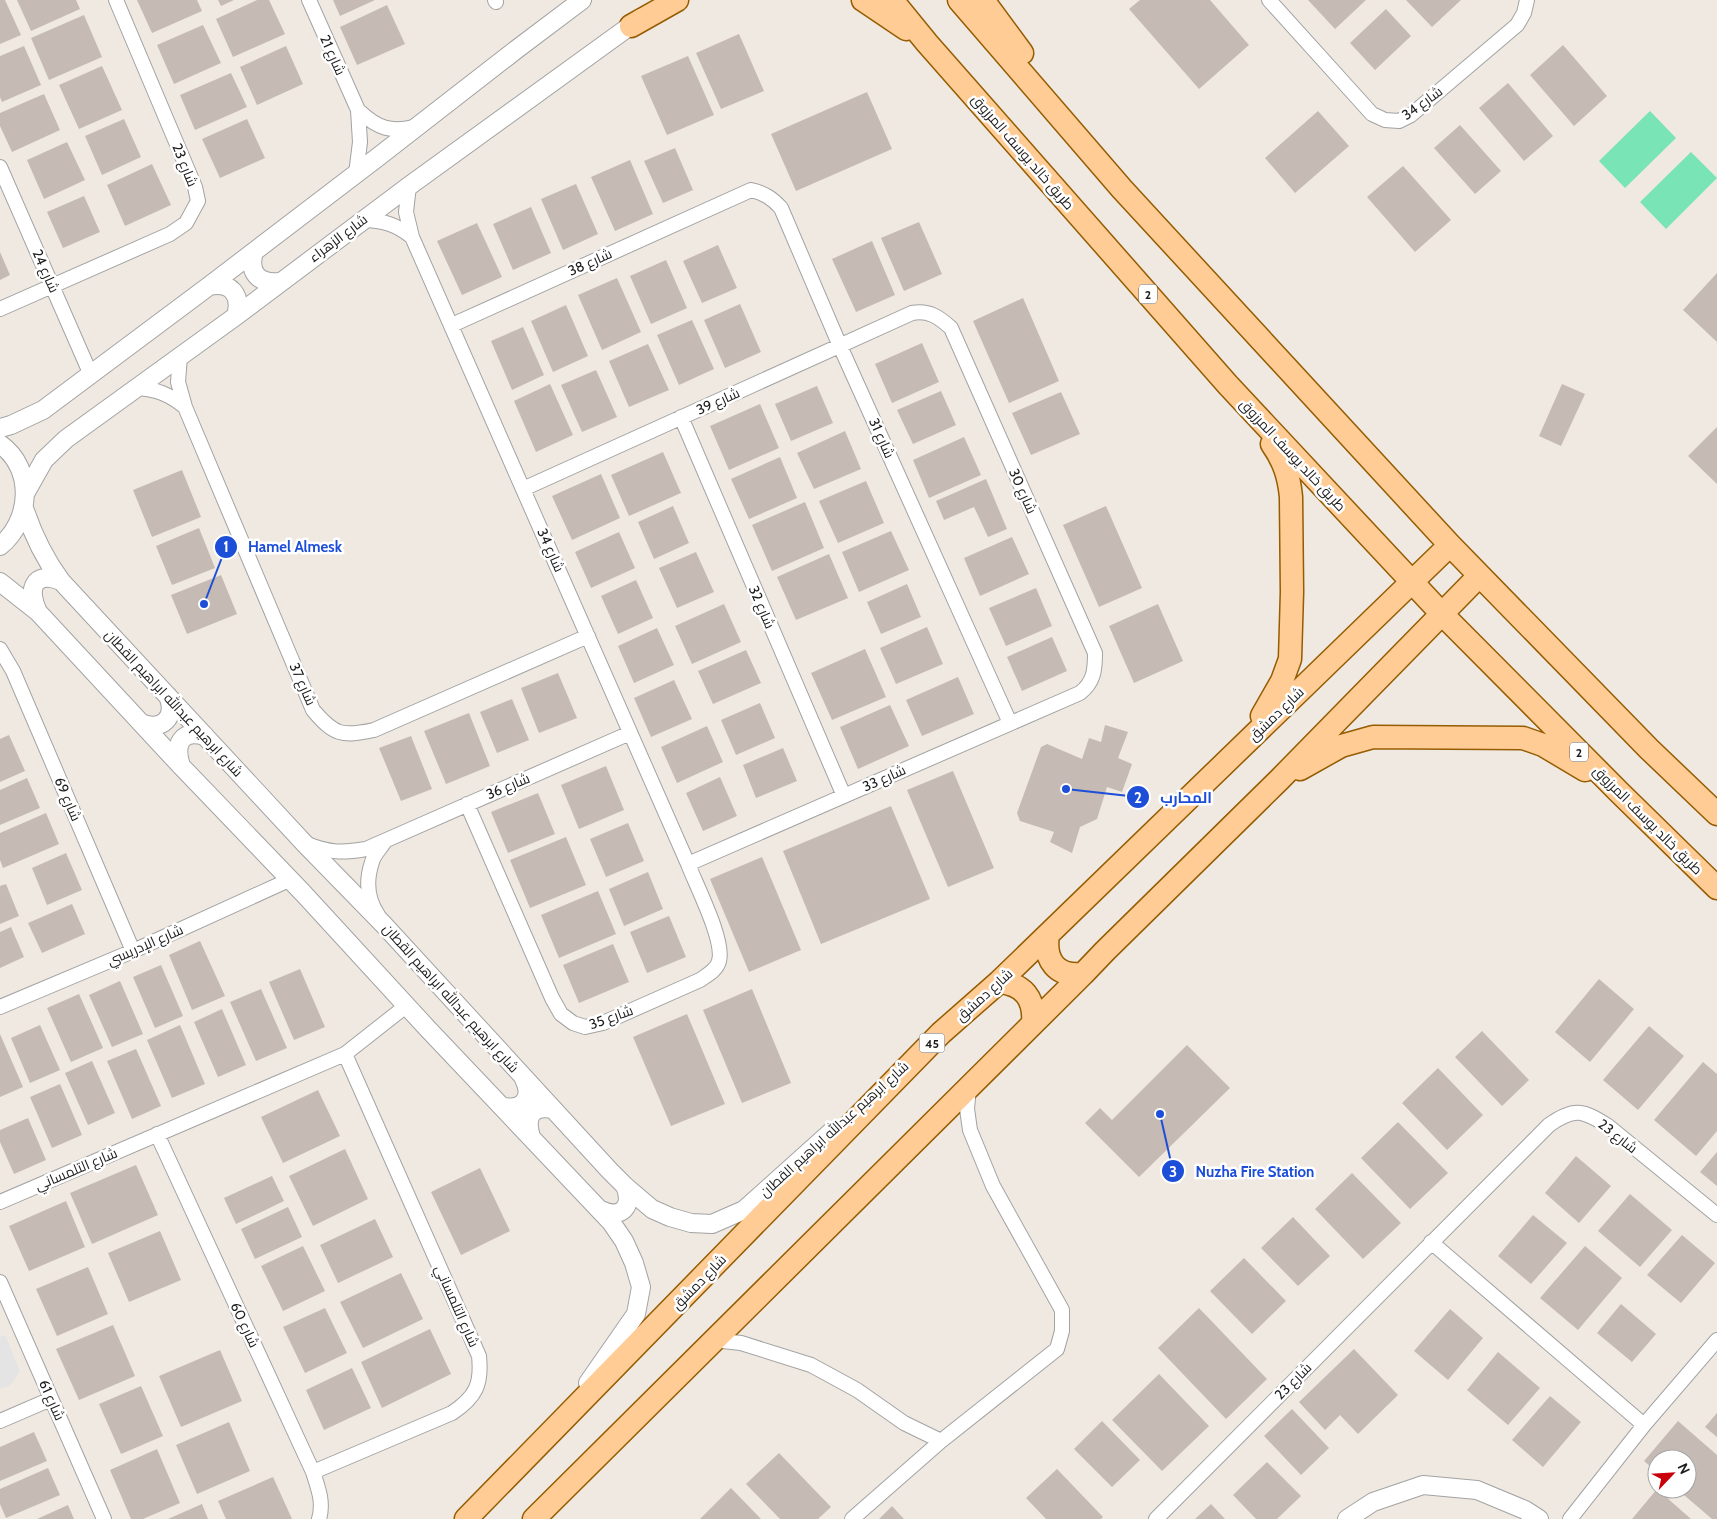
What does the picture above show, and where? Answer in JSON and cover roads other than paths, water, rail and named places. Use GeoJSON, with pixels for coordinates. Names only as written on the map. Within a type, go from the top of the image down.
{"type":"FeatureCollection","features":[{"type":"Feature","properties":{"kind":"main road"},"geometry":{"type":"LineString","coordinates":[[631,26],[677,0]]}},
{"type":"Feature","properties":{"kind":"main road"},"geometry":{"type":"LineString","coordinates":[[864,0],[927,43]]}},
{"type":"Feature","properties":{"kind":"main road","name":"طريق خالد يوسف المرزوق"},"geometry":{"type":"LineString","coordinates":[[892,0],[927,43],[1228,386],[1442,614],[1618,792],[1717,888]]}},
{"type":"Feature","properties":{"kind":"main road"},"geometry":{"type":"LineString","coordinates":[[959,0],[1122,189],[1450,545],[1643,742],[1717,814]]}},
{"type":"Feature","properties":{"kind":"main road"},"geometry":{"type":"LineString","coordinates":[[983,0],[1122,189]]}},
{"type":"Feature","properties":{"kind":"main road"},"geometry":{"type":"LineString","coordinates":[[1228,386],[1281,457],[1288,474],[1292,497],[1290,659],[1282,681],[1244,744]]}},
{"type":"Feature","properties":{"kind":"main road","name":"شارع دمشق"},"geometry":{"type":"LineString","coordinates":[[466,1519],[941,1033],[999,982],[1450,545]]}},
{"type":"Feature","properties":{"kind":"main road"},"geometry":{"type":"LineString","coordinates":[[534,1519],[1105,950],[1279,780],[1479,576]]}},
{"type":"Feature","properties":{"kind":"main road"},"geometry":{"type":"LineString","coordinates":[[1279,780],[1341,746],[1365,738],[1523,738],[1543,745],[1618,792]]}},
{"type":"Feature","properties":{"kind":"main road"},"geometry":{"type":"LineString","coordinates":[[1048,934],[1047,951],[1053,964],[1067,974],[1083,974]]}},
{"type":"Feature","properties":{"kind":"main road"},"geometry":{"type":"LineString","coordinates":[[999,982],[1009,983],[1018,987],[1026,994],[1032,1002],[1033,1022]]}},
{"type":"Feature","properties":{"kind":"street","name":"شارع 23"},"geometry":{"type":"LineString","coordinates":[[0,309],[170,234],[186,223],[198,201],[194,187],[116,0]]}},
{"type":"Feature","properties":{"kind":"street","name":"شارع 21"},"geometry":{"type":"LineString","coordinates":[[309,0],[358,110],[360,142],[356,174]]}},
{"type":"Feature","properties":{"kind":"street"},"geometry":{"type":"LineString","coordinates":[[0,428],[43,410],[91,375],[582,0]]}},
{"type":"Feature","properties":{"kind":"street","name":"شارع الزهراء"},"geometry":{"type":"LineString","coordinates":[[0,546],[19,524],[25,500],[44,460],[66,439],[236,316],[278,282],[409,186],[666,0]]}},
{"type":"Feature","properties":{"kind":"street","name":"شارع 34"},"geometry":{"type":"LineString","coordinates":[[1269,0],[1372,114],[1385,120],[1399,121],[1421,107],[1517,25],[1524,13],[1527,0]]}},
{"type":"Feature","properties":{"kind":"street","name":"شارع 21"},"geometry":{"type":"LineString","coordinates":[[358,110],[370,122],[386,128],[402,130],[418,126]]}},
{"type":"Feature","properties":{"kind":"street","name":"شارع 24"},"geometry":{"type":"LineString","coordinates":[[0,167],[91,375]]}},
{"type":"Feature","properties":{"kind":"street","name":"شارع 34"},"geometry":{"type":"LineString","coordinates":[[409,186],[406,212],[412,237],[688,864]]}},
{"type":"Feature","properties":{"kind":"street","name":"شارع 31"},"geometry":{"type":"LineString","coordinates":[[728,200],[751,190],[762,192],[781,208],[840,346],[1010,723]]}},
{"type":"Feature","properties":{"kind":"street","name":"شارع 38"},"geometry":{"type":"LineString","coordinates":[[452,325],[728,200]]}},
{"type":"Feature","properties":{"kind":"street"},"geometry":{"type":"LineString","coordinates":[[363,220],[389,223],[402,229],[412,237]]}},
{"type":"Feature","properties":{"kind":"street"},"geometry":{"type":"LineString","coordinates":[[254,252],[251,260],[252,268],[256,275],[262,281],[278,282]]}},
{"type":"Feature","properties":{"kind":"street"},"geometry":{"type":"LineString","coordinates":[[209,286],[218,284],[226,286],[233,291],[238,299],[236,316]]}},
{"type":"Feature","properties":{"kind":"street","name":"شارع 30"},"geometry":{"type":"LineString","coordinates":[[912,313],[922,311],[932,314],[951,328],[1095,653],[1093,678],[1080,693]]}},
{"type":"Feature","properties":{"kind":"street","name":"شارع 39"},"geometry":{"type":"LineString","coordinates":[[523,488],[912,313]]}},
{"type":"Feature","properties":{"kind":"street","name":"شارع 37"},"geometry":{"type":"LineString","coordinates":[[180,356],[178,382],[184,407],[313,710],[326,725],[340,732],[353,735],[374,730],[588,636]]}},
{"type":"Feature","properties":{"kind":"street"},"geometry":{"type":"LineString","coordinates":[[136,388],[164,393],[184,407]]}},
{"type":"Feature","properties":{"kind":"street","name":"شارع 32"},"geometry":{"type":"LineString","coordinates":[[681,417],[844,796]]}},
{"type":"Feature","properties":{"kind":"street","name":"شارع ابرهيم عبدالله ابراهيم القطان"},"geometry":{"type":"LineString","coordinates":[[0,444],[15,460],[23,475],[25,500],[33,534],[43,555],[61,581],[304,843],[384,925],[524,1079],[626,1186],[652,1209],[691,1223],[712,1224],[744,1210],[941,1033]]}},
{"type":"Feature","properties":{"kind":"street"},"geometry":{"type":"LineString","coordinates":[[38,612],[31,594],[34,584],[42,578],[52,577],[61,581]]}},
{"type":"Feature","properties":{"kind":"street"},"geometry":{"type":"LineString","coordinates":[[0,582],[38,612],[406,1006],[601,1210],[624,1241],[634,1263],[641,1287],[636,1314],[558,1427]]}},
{"type":"Feature","properties":{"kind":"street","name":"شارع 69"},"geometry":{"type":"LineString","coordinates":[[0,649],[13,671],[133,951]]}},
{"type":"Feature","properties":{"kind":"street","name":"شارع 33"},"geometry":{"type":"LineString","coordinates":[[688,864],[1080,693]]}},
{"type":"Feature","properties":{"kind":"street"},"geometry":{"type":"LineString","coordinates":[[141,723],[149,726],[158,726],[166,721],[171,714],[171,704],[168,696]]}},
{"type":"Feature","properties":{"kind":"street"},"geometry":{"type":"LineString","coordinates":[[181,766],[177,748],[180,740],[187,735],[196,733],[205,736]]}},
{"type":"Feature","properties":{"kind":"street","name":"شارع 36"},"geometry":{"type":"LineString","coordinates":[[304,843],[324,851],[345,853],[366,849],[630,733]]}},
{"type":"Feature","properties":{"kind":"street","name":"شارع 35"},"geometry":{"type":"LineString","coordinates":[[467,804],[552,998],[561,1014],[573,1023],[586,1027],[603,1023],[700,980],[713,971],[719,961],[717,936],[688,864]]}},
{"type":"Feature","properties":{"kind":"street"},"geometry":{"type":"LineString","coordinates":[[384,925],[372,906],[368,883],[372,860],[386,841]]}},
{"type":"Feature","properties":{"kind":"street","name":"شارع الإدريسي"},"geometry":{"type":"LineString","coordinates":[[0,1007],[133,951],[290,880]]}},
{"type":"Feature","properties":{"kind":"street","name":"شارع التلمساني"},"geometry":{"type":"LineString","coordinates":[[0,1202],[345,1054],[406,1006]]}},
{"type":"Feature","properties":{"kind":"street","name":"شارع التلمساني"},"geometry":{"type":"LineString","coordinates":[[312,1472],[452,1413],[466,1403],[478,1387],[480,1372],[479,1356],[345,1054]]}},
{"type":"Feature","properties":{"kind":"street"},"geometry":{"type":"LineString","coordinates":[[501,1106],[517,1107],[524,1102],[528,1095],[528,1087],[524,1079]]}},
{"type":"Feature","properties":{"kind":"street"},"geometry":{"type":"LineString","coordinates":[[852,1519],[941,1441],[1057,1349],[1062,1331],[1062,1310],[993,1186],[970,1130],[967,1109],[969,1087]]}},
{"type":"Feature","properties":{"kind":"street"},"geometry":{"type":"LineString","coordinates":[[531,1137],[528,1121],[531,1114],[536,1109],[544,1107],[553,1109]]}},
{"type":"Feature","properties":{"kind":"street","name":"شارع 23"},"geometry":{"type":"LineString","coordinates":[[1156,1519],[1431,1242],[1549,1125],[1563,1115],[1578,1112],[1592,1115],[1717,1216]]}},
{"type":"Feature","properties":{"kind":"street","name":"شارع 60"},"geometry":{"type":"LineString","coordinates":[[156,1134],[312,1472],[320,1493],[322,1510],[320,1519]]}},
{"type":"Feature","properties":{"kind":"street"},"geometry":{"type":"LineString","coordinates":[[601,1210],[608,1214],[617,1214],[624,1210],[629,1194],[626,1186]]}},
{"type":"Feature","properties":{"kind":"street"},"geometry":{"type":"LineString","coordinates":[[1431,1242],[1644,1425]]}},
{"type":"Feature","properties":{"kind":"street","name":"شارع 61"},"geometry":{"type":"LineString","coordinates":[[0,1282],[104,1519]]}},
{"type":"Feature","properties":{"kind":"street"},"geometry":{"type":"LineString","coordinates":[[713,1340],[741,1343],[812,1365],[857,1390],[904,1423],[941,1441]]}},
{"type":"Feature","properties":{"kind":"street"},"geometry":{"type":"LineString","coordinates":[[1570,1519],[1644,1425],[1717,1340]]}},
{"type":"Feature","properties":{"kind":"street"},"geometry":{"type":"LineString","coordinates":[[0,1421],[51,1399]]}},
{"type":"Feature","properties":{"kind":"street"},"geometry":{"type":"LineString","coordinates":[[1347,1519],[1373,1502],[1423,1485],[1477,1490],[1525,1510],[1539,1519]]}},
{"type":"Feature","properties":{"kind":"place","name":"Hamel Almesk"},"geometry":{"type":"Point","coordinates":[204,604]}},
{"type":"Feature","properties":{"kind":"place","name":"المحارب"},"geometry":{"type":"Point","coordinates":[1066,789]}},
{"type":"Feature","properties":{"kind":"place","name":"Nuzha Fire Station"},"geometry":{"type":"Point","coordinates":[1160,1114]}}]}
